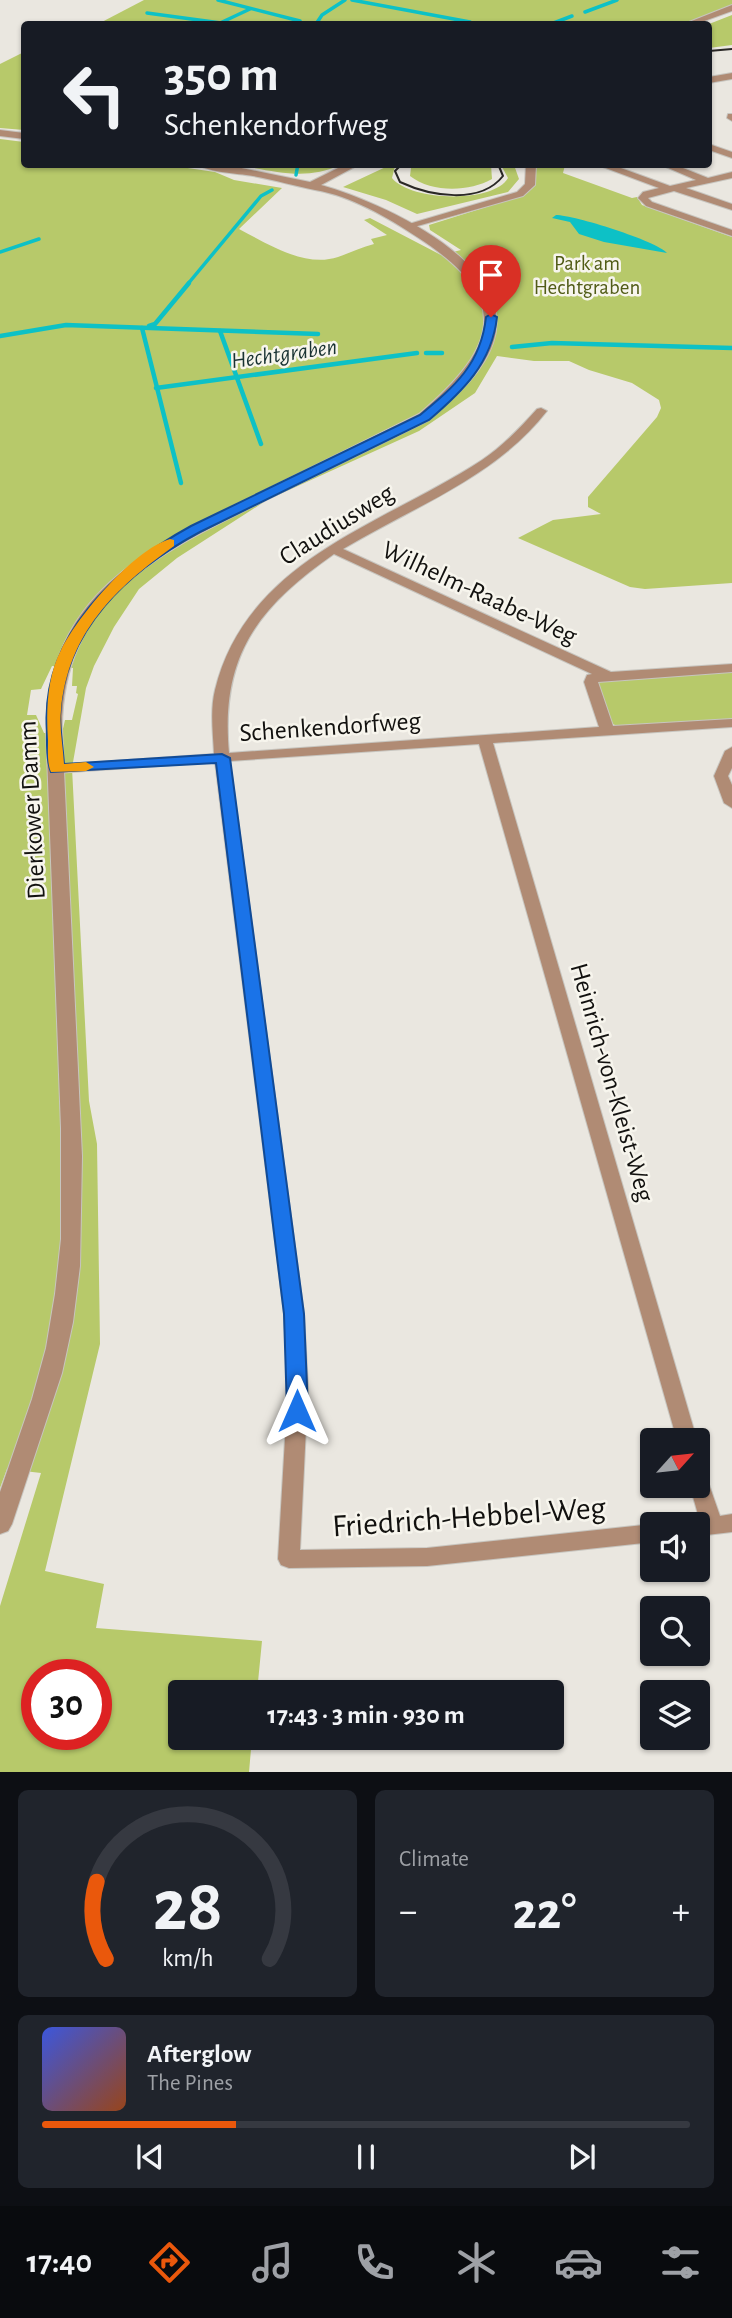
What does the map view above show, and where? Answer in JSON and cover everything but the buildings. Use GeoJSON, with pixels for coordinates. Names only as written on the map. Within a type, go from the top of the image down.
{"type":"FeatureCollection","features":[{"type":"Feature","properties":{"kind":"street"},"geometry":{"type":"LineString","coordinates":[[697,21],[732,8]]}},
{"type":"Feature","properties":{"kind":"street"},"geometry":{"type":"LineString","coordinates":[[712,80],[724,82],[732,76]]}},
{"type":"Feature","properties":{"kind":"street"},"geometry":{"type":"LineString","coordinates":[[0,133],[21,136]]}},
{"type":"Feature","properties":{"kind":"street"},"geometry":{"type":"LineString","coordinates":[[712,148],[732,155]]}},
{"type":"Feature","properties":{"kind":"street","name":"Dierkower Damm"},"geometry":{"type":"LineString","coordinates":[[0,1524],[35,1428],[52,1368],[62,1323],[72,1246],[73,1172],[53,716],[62,666],[78,631],[104,597],[136,567],[171,542],[425,417],[455,392],[471,374],[491,333],[491,317],[482,288],[455,255],[368,206],[308,187],[219,168]]}},
{"type":"Feature","properties":{"kind":"street"},"geometry":{"type":"LineString","coordinates":[[308,187],[347,168]]}},
{"type":"Feature","properties":{"kind":"street"},"geometry":{"type":"LineString","coordinates":[[407,226],[513,198],[530,185],[531,168]]}},
{"type":"Feature","properties":{"kind":"street"},"geometry":{"type":"LineString","coordinates":[[611,168],[732,207]]}},
{"type":"Feature","properties":{"kind":"street"},"geometry":{"type":"LineString","coordinates":[[674,168],[708,180]]}},
{"type":"Feature","properties":{"kind":"street"},"geometry":{"type":"LineString","coordinates":[[732,175],[646,194],[643,198],[649,204],[732,233]]}},
{"type":"Feature","properties":{"kind":"street","name":"Claudiusweg"},"geometry":{"type":"LineString","coordinates":[[289,1559],[298,1399],[294,1314],[222,758],[219,720],[222,688],[234,653],[264,606],[284,585],[306,566],[334,549],[489,461],[541,411]]}},
{"type":"Feature","properties":{"kind":"street","name":"Wilhelm-Raabe-Weg"},"geometry":{"type":"LineString","coordinates":[[334,549],[608,676]]}},
{"type":"Feature","properties":{"kind":"street"},"geometry":{"type":"LineString","coordinates":[[607,731],[592,678],[732,668]]}},
{"type":"Feature","properties":{"kind":"street","name":"Schenkendorfweg"},"geometry":{"type":"LineString","coordinates":[[57,769],[731,724]]}},
{"type":"Feature","properties":{"kind":"street","name":"Heinrich-von-Kleist-Weg"},"geometry":{"type":"LineString","coordinates":[[485,740],[684,1428]]}},
{"type":"Feature","properties":{"kind":"street"},"geometry":{"type":"LineString","coordinates":[[732,751],[720,776],[732,803]]}},
{"type":"Feature","properties":{"kind":"street"},"geometry":{"type":"LineString","coordinates":[[705,1498],[714,1525]]}},
{"type":"Feature","properties":{"kind":"street","name":"Friedrich-Hebbel-Weg"},"geometry":{"type":"LineString","coordinates":[[289,1559],[427,1557],[640,1533]]}},
{"type":"Feature","properties":{"kind":"green space"},"geometry":{"type":"Polygon","coordinates":[[[144,0],[732,0],[732,6],[692,21],[104,21],[144,0]]]}},
{"type":"Feature","properties":{"kind":"green space"},"geometry":{"type":"Polygon","coordinates":[[[732,15],[732,45],[712,48],[712,23],[732,15]]]}},
{"type":"Feature","properties":{"kind":"green space"},"geometry":{"type":"Polygon","coordinates":[[[21,54],[21,130],[0,128],[0,64],[21,54]]]}},
{"type":"Feature","properties":{"kind":"green space","name":"Park am Hechtgraben"},"geometry":{"type":"Polygon","coordinates":[[[0,139],[21,142],[21,168],[188,168],[215,172],[234,180],[282,188],[239,229],[287,253],[313,259],[338,257],[374,244],[371,239],[387,235],[364,220],[370,218],[441,255],[461,250],[430,230],[429,225],[524,195],[534,186],[537,168],[564,168],[563,173],[632,198],[637,197],[642,205],[732,237],[732,583],[645,589],[630,587],[518,538],[553,520],[601,514],[588,507],[588,497],[657,417],[661,408],[659,400],[632,383],[569,361],[534,361],[497,356],[475,393],[419,431],[267,500],[177,558],[139,589],[114,627],[86,688],[72,768],[89,1101],[97,1144],[100,1344],[45,1571],[104,1584],[96,1628],[262,1641],[258,1680],[168,1680],[168,1750],[251,1750],[249,1772],[0,1772],[0,1606],[41,1473],[7,1469],[0,1488],[0,139]],[[52,666],[41,689],[31,690],[27,715],[36,715],[44,733],[62,733],[65,720],[72,720],[78,694],[77,686],[72,686],[73,668],[52,666]]]}},
{"type":"Feature","properties":{"kind":"green space"},"geometry":{"type":"Polygon","coordinates":[[[255,168],[332,168],[302,174],[255,168]]]}},
{"type":"Feature","properties":{"kind":"green space"},"geometry":{"type":"Polygon","coordinates":[[[384,168],[394,168],[392,178],[402,186],[433,195],[486,192],[508,178],[503,168],[515,168],[519,179],[508,192],[417,214],[386,200],[343,187],[384,168]]]}},
{"type":"Feature","properties":{"kind":"green space"},"geometry":{"type":"Polygon","coordinates":[[[411,168],[491,168],[492,179],[473,186],[451,189],[419,182],[410,176],[411,168]]]}},
{"type":"Feature","properties":{"kind":"green space"},"geometry":{"type":"Polygon","coordinates":[[[732,672],[732,719],[619,727],[609,722],[598,681],[732,672]]]}},
{"type":"Feature","properties":{"kind":"water"},"geometry":{"type":"Polygon","coordinates":[[[556,215],[580,219],[614,230],[648,242],[667,253],[604,242],[579,234],[570,222],[552,218],[556,215]]]}},
{"type":"Feature","properties":{"kind":"waterway"},"geometry":{"type":"LineString","coordinates":[[218,0],[300,21]]}},
{"type":"Feature","properties":{"kind":"waterway"},"geometry":{"type":"LineString","coordinates":[[318,21],[322,15],[345,0]]}},
{"type":"Feature","properties":{"kind":"waterway"},"geometry":{"type":"LineString","coordinates":[[352,0],[465,21]]}},
{"type":"Feature","properties":{"kind":"waterway"},"geometry":{"type":"LineString","coordinates":[[585,12],[617,0]]}},
{"type":"Feature","properties":{"kind":"waterway"},"geometry":{"type":"LineString","coordinates":[[224,21],[250,9]]}},
{"type":"Feature","properties":{"kind":"waterway"},"geometry":{"type":"LineString","coordinates":[[147,13],[206,21]]}},
{"type":"Feature","properties":{"kind":"waterway"},"geometry":{"type":"LineString","coordinates":[[559,21],[572,16]]}},
{"type":"Feature","properties":{"kind":"waterway"},"geometry":{"type":"LineString","coordinates":[[296,175],[297,168]]}},
{"type":"Feature","properties":{"kind":"waterway"},"geometry":{"type":"LineString","coordinates":[[187,285],[261,196],[272,190]]}},
{"type":"Feature","properties":{"kind":"waterway"},"geometry":{"type":"LineString","coordinates":[[0,252],[39,239]]}},
{"type":"Feature","properties":{"kind":"waterway"},"geometry":{"type":"LineString","coordinates":[[149,326],[155,324],[189,283]]}},
{"type":"Feature","properties":{"kind":"waterway"},"geometry":{"type":"LineString","coordinates":[[0,336],[66,325],[318,334]]}},
{"type":"Feature","properties":{"kind":"waterway"},"geometry":{"type":"LineString","coordinates":[[142,328],[157,388]]}},
{"type":"Feature","properties":{"kind":"waterway"},"geometry":{"type":"LineString","coordinates":[[220,331],[237,377]]}},
{"type":"Feature","properties":{"kind":"waterway","name":"Hechtgraben"},"geometry":{"type":"LineString","coordinates":[[512,347],[552,343],[732,348]]}},
{"type":"Feature","properties":{"kind":"waterway","name":"Hechtgraben"},"geometry":{"type":"LineString","coordinates":[[237,377],[417,353]]}},
{"type":"Feature","properties":{"kind":"waterway","name":"Hechtgraben"},"geometry":{"type":"LineString","coordinates":[[426,353],[442,353]]}},
{"type":"Feature","properties":{"kind":"waterway","name":"Hechtgraben"},"geometry":{"type":"LineString","coordinates":[[157,388],[237,377]]}},
{"type":"Feature","properties":{"kind":"waterway"},"geometry":{"type":"LineString","coordinates":[[237,377],[261,444]]}},
{"type":"Feature","properties":{"kind":"waterway"},"geometry":{"type":"LineString","coordinates":[[157,388],[181,483]]}},
{"type":"Feature","properties":{"kind":"tram line"},"geometry":{"type":"LineString","coordinates":[[712,51],[732,49]]}},
{"type":"Feature","properties":{"kind":"tram line"},"geometry":{"type":"LineString","coordinates":[[398,168],[395,171],[400,182],[426,191],[454,195],[481,191],[493,185],[503,176],[500,168]]}},
{"type":"Feature","properties":{"kind":"slow traffic"},"geometry":{"type":"LineString","coordinates":[[86,767],[57,769],[53,712],[62,666],[78,631],[104,597],[136,567],[170,543]]}},
{"type":"Feature","properties":{"kind":"route"},"geometry":{"type":"LineString","coordinates":[[297,1411],[294,1314],[222,758],[57,769],[53,734],[57,688],[62,666],[78,631],[104,597],[136,567],[195,529],[425,417],[455,392],[471,374],[491,333],[491,317]]}}]}
